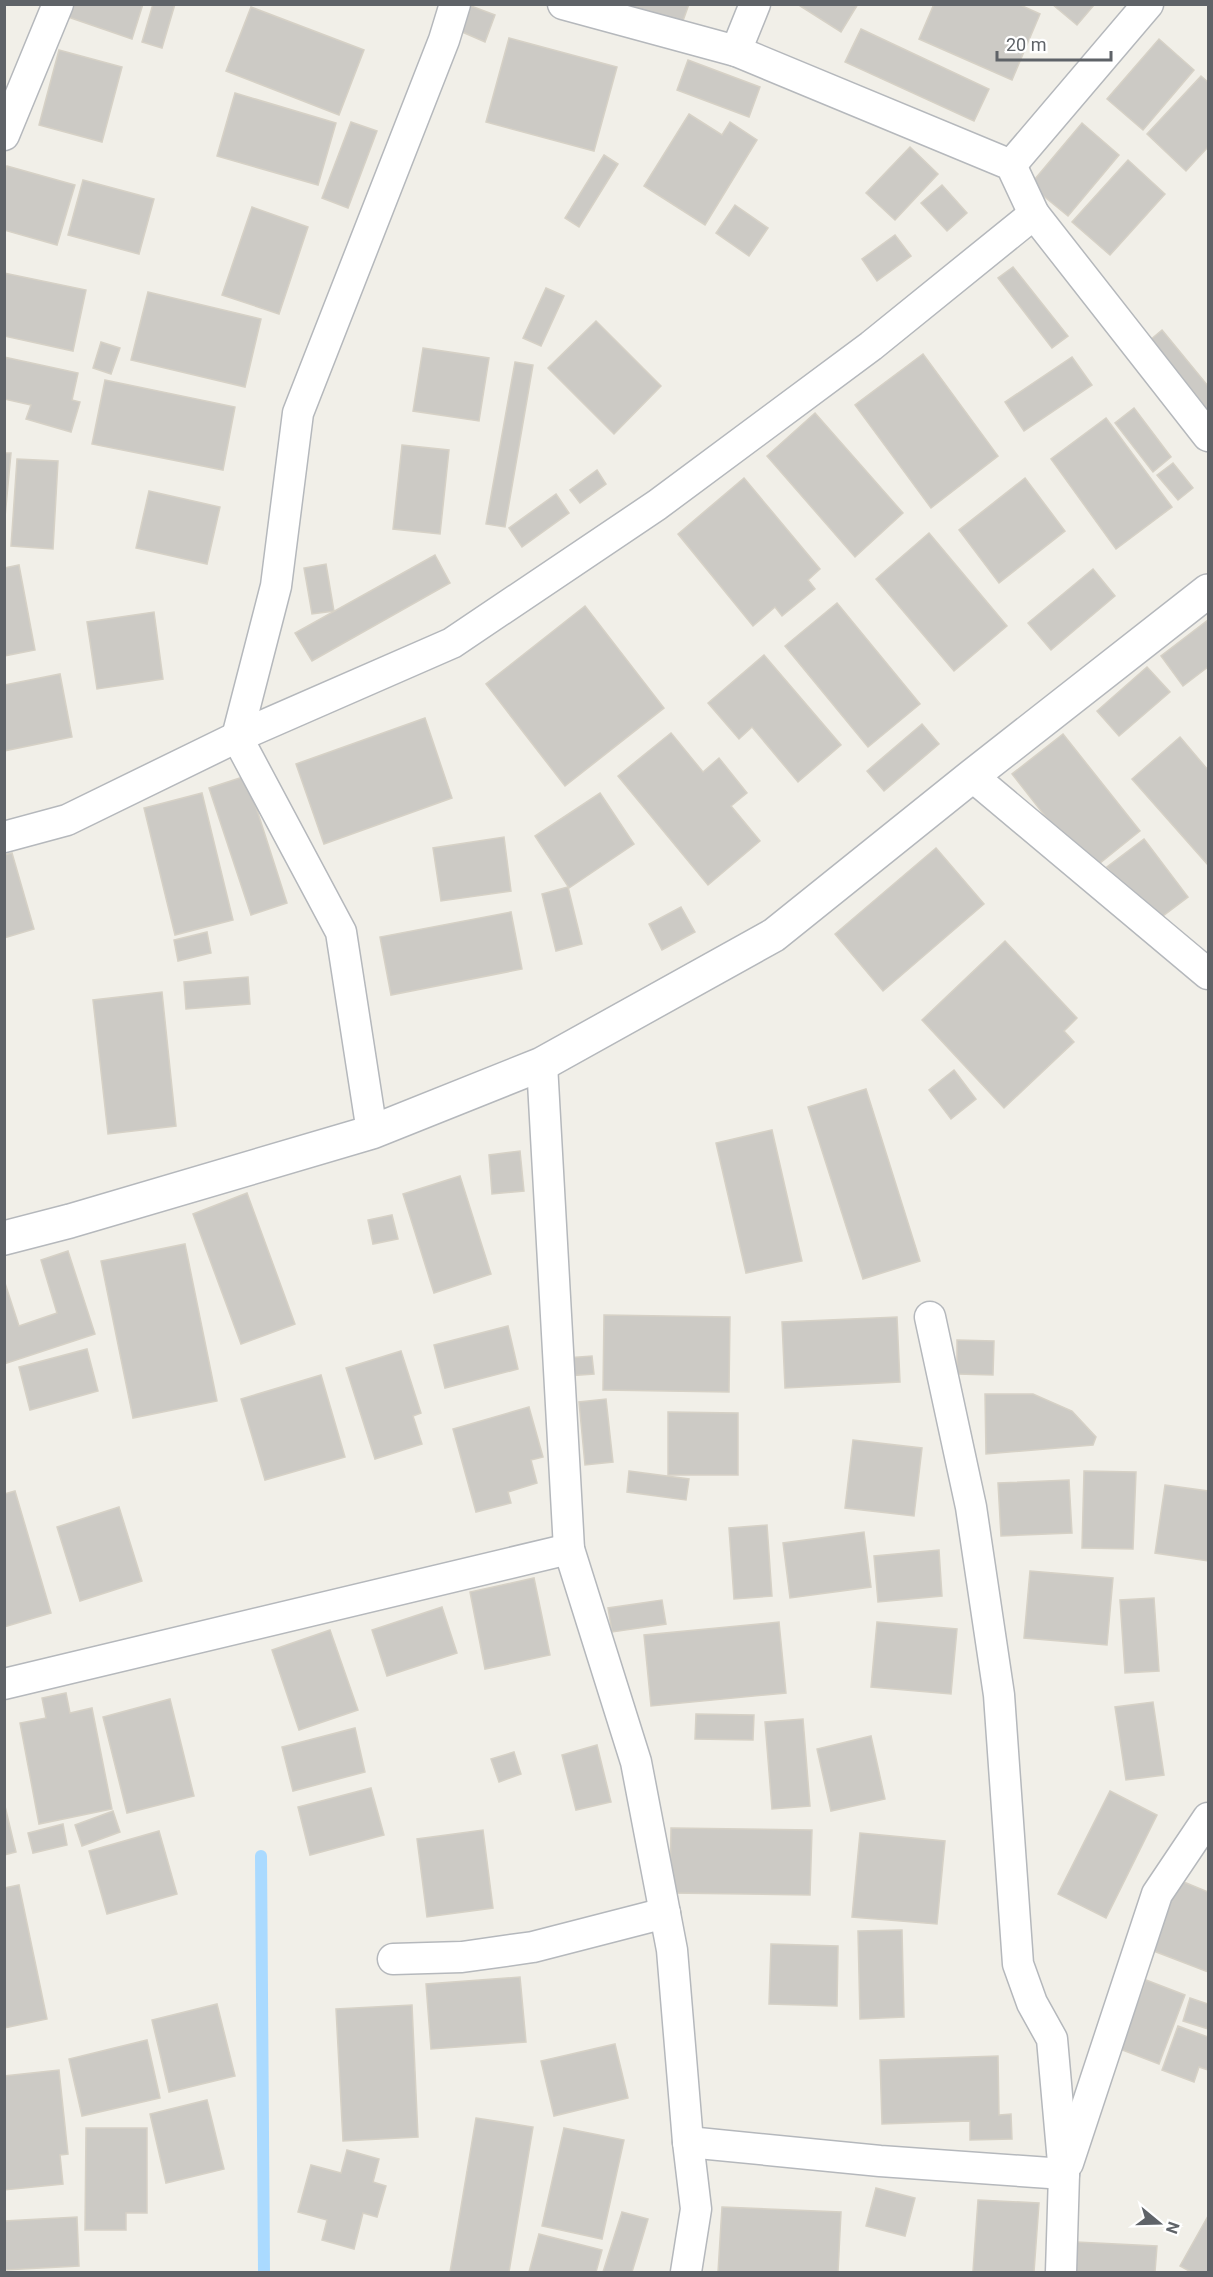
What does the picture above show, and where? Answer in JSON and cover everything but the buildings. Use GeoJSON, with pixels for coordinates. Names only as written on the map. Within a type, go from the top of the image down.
{"type":"FeatureCollection","features":[{"type":"Feature","properties":{"kind":"street"},"geometry":{"type":"LineString","coordinates":[[7,122],[58,4]]}},
{"type":"Feature","properties":{"kind":"street"},"geometry":{"type":"LineString","coordinates":[[372,1132],[341,932],[237,737],[276,586],[298,413],[444,40],[455,4]]}},
{"type":"Feature","properties":{"kind":"street"},"geometry":{"type":"LineString","coordinates":[[563,4],[736,51],[1011,165],[1034,214],[1209,436]]}},
{"type":"Feature","properties":{"kind":"street"},"geometry":{"type":"LineString","coordinates":[[736,51],[755,4]]}},
{"type":"Feature","properties":{"kind":"street"},"geometry":{"type":"LineString","coordinates":[[1011,165],[1148,4]]}},
{"type":"Feature","properties":{"kind":"street"},"geometry":{"type":"LineString","coordinates":[[4,837],[67,820],[237,737],[452,643],[657,505],[871,346],[1034,214]]}},
{"type":"Feature","properties":{"kind":"street"},"geometry":{"type":"LineString","coordinates":[[4,1238],[70,1221],[372,1132],[542,1064],[774,935],[972,776],[1209,591]]}},
{"type":"Feature","properties":{"kind":"street"},"geometry":{"type":"LineString","coordinates":[[972,776],[1209,974]]}},
{"type":"Feature","properties":{"kind":"street"},"geometry":{"type":"LineString","coordinates":[[542,1064],[569,1549],[636,1762],[672,1950],[696,2209],[686,2272]]}},
{"type":"Feature","properties":{"kind":"street"},"geometry":{"type":"LineString","coordinates":[[930,1317],[971,1507],[999,1695],[1018,1964],[1032,2003],[1052,2039],[1064,2174],[1061,2272]]}},
{"type":"Feature","properties":{"kind":"street"},"geometry":{"type":"LineString","coordinates":[[4,1684],[569,1549]]}},
{"type":"Feature","properties":{"kind":"street"},"geometry":{"type":"LineString","coordinates":[[1064,2174],[1157,1894],[1209,1818]]}},
{"type":"Feature","properties":{"kind":"street"},"geometry":{"type":"LineString","coordinates":[[393,1959],[462,1957],[533,1947],[665,1913]]}},
{"type":"Feature","properties":{"kind":"street"},"geometry":{"type":"LineString","coordinates":[[688,2142],[880,2161],[1064,2174]]}},
{"type":"Feature","properties":{"kind":"waterway"},"geometry":{"type":"LineString","coordinates":[[261,1856],[264,2272]]}}]}
